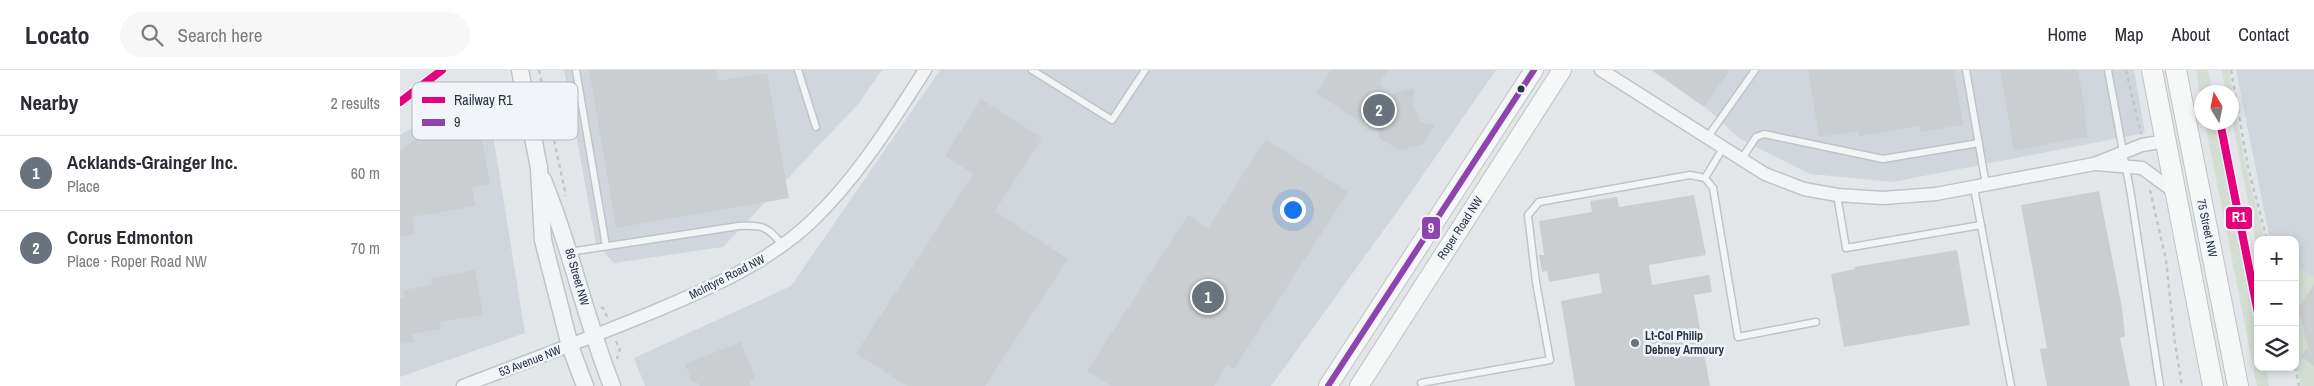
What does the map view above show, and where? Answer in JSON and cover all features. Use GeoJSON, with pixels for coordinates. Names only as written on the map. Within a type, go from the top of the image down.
{"type":"FeatureCollection","features":[{"type":"Feature","properties":{"kind":"main road","name":"Roper Road NW"},"geometry":{"type":"LineString","coordinates":[[1328,386],[1534,70]]}},
{"type":"Feature","properties":{"kind":"main road","name":"Roper Road NW"},"geometry":{"type":"LineString","coordinates":[[1358,386],[1562,70]]}},
{"type":"Feature","properties":{"kind":"main road","name":"75 Street NW"},"geometry":{"type":"LineString","coordinates":[[2152,70],[2213,386]]}},
{"type":"Feature","properties":{"kind":"main road","name":"75 Street NW"},"geometry":{"type":"LineString","coordinates":[[2176,70],[2238,386]]}},
{"type":"Feature","properties":{"kind":"main road"},"geometry":{"type":"LineString","coordinates":[[2166,140],[2192,153]]}},
{"type":"Feature","properties":{"kind":"street","name":"McIntyre Road NW"},"geometry":{"type":"LineString","coordinates":[[570,346],[712,287],[757,262],[782,245],[810,222],[835,196],[887,132],[925,70]]}},
{"type":"Feature","properties":{"kind":"street"},"geometry":{"type":"LineString","coordinates":[[1601,70],[1741,160],[1784,183],[1804,189],[1838,195],[1883,198],[1910,197],[1980,186],[2094,164],[2142,145],[2166,140]]}},
{"type":"Feature","properties":{"kind":"street","name":"86 Street NW"},"geometry":{"type":"LineString","coordinates":[[534,140],[539,168],[542,233],[570,346],[585,386]]}},
{"type":"Feature","properties":{"kind":"street"},"geometry":{"type":"LineString","coordinates":[[2094,164],[2142,168],[2176,193]]}},
{"type":"Feature","properties":{"kind":"street","name":"86 Street NW"},"geometry":{"type":"LineString","coordinates":[[539,168],[562,225],[593,337],[612,386]]}},
{"type":"Feature","properties":{"kind":"street","name":"53 Avenue NW"},"geometry":{"type":"LineString","coordinates":[[463,386],[570,346]]}},
{"type":"Feature","properties":{"kind":"lane"},"geometry":{"type":"LineString","coordinates":[[576,70],[606,246]]}},
{"type":"Feature","properties":{"kind":"lane"},"geometry":{"type":"LineString","coordinates":[[798,70],[816,127]]}},
{"type":"Feature","properties":{"kind":"lane"},"geometry":{"type":"LineString","coordinates":[[1032,70],[1112,120],[1145,70]]}},
{"type":"Feature","properties":{"kind":"lane"},"geometry":{"type":"LineString","coordinates":[[1707,138],[1756,70]]}},
{"type":"Feature","properties":{"kind":"lane"},"geometry":{"type":"LineString","coordinates":[[1966,70],[1979,143],[1981,225],[2011,386]]}},
{"type":"Feature","properties":{"kind":"lane"},"geometry":{"type":"LineString","coordinates":[[2108,70],[2126,166],[2160,386]]}},
{"type":"Feature","properties":{"kind":"lane"},"geometry":{"type":"LineString","coordinates":[[1741,160],[1756,137],[1764,134],[1883,159],[1979,143]]}},
{"type":"Feature","properties":{"kind":"lane"},"geometry":{"type":"LineString","coordinates":[[1705,178],[1724,148]]}},
{"type":"Feature","properties":{"kind":"lane"},"geometry":{"type":"LineString","coordinates":[[1421,383],[1550,360],[1536,282],[1528,215],[1539,202],[1556,197],[1690,175],[1705,178],[1713,188],[1738,337],[1816,322]]}},
{"type":"Feature","properties":{"kind":"lane"},"geometry":{"type":"LineString","coordinates":[[1838,195],[1846,248],[1981,225]]}},
{"type":"Feature","properties":{"kind":"lane"},"geometry":{"type":"LineString","coordinates":[[570,252],[739,226],[758,225],[772,230],[782,245]]}},
{"type":"Feature","properties":{"kind":"path"},"geometry":{"type":"LineString","coordinates":[[2126,70],[2142,145]]}},
{"type":"Feature","properties":{"kind":"path"},"geometry":{"type":"LineString","coordinates":[[2231,70],[2249,174],[2265,236]]}},
{"type":"Feature","properties":{"kind":"path"},"geometry":{"type":"LineString","coordinates":[[554,140],[568,204]]}},
{"type":"Feature","properties":{"kind":"path"},"geometry":{"type":"LineString","coordinates":[[2142,168],[2148,180],[2166,260],[2182,386]]}},
{"type":"Feature","properties":{"kind":"path"},"geometry":{"type":"LineString","coordinates":[[596,303],[604,309]]}},
{"type":"Feature","properties":{"kind":"path"},"geometry":{"type":"LineString","coordinates":[[2295,371],[2298,386]]}},
{"type":"Feature","properties":{"kind":"shaded area"},"geometry":{"type":"Polygon","coordinates":[[[564,70],[882,70],[859,103],[723,247],[614,263],[596,244],[577,140],[578,82],[566,82],[564,70]]]}},
{"type":"Feature","properties":{"kind":"shaded area"},"geometry":{"type":"Polygon","coordinates":[[[940,70],[1496,70],[1407,198],[1271,386],[645,386],[634,358],[791,286],[940,70]]]}},
{"type":"Feature","properties":{"kind":"shaded area"},"geometry":{"type":"Polygon","coordinates":[[[1651,70],[2134,70],[2145,133],[1893,182],[1810,174],[1740,139],[1701,103],[1651,70]]]}},
{"type":"Feature","properties":{"kind":"shaded area"},"geometry":{"type":"Polygon","coordinates":[[[2196,70],[2208,70],[2211,85],[2198,85],[2196,70]]]}},
{"type":"Feature","properties":{"kind":"shaded area"},"geometry":{"type":"Polygon","coordinates":[[[2222,70],[2229,70],[2232,85],[2225,85],[2222,70]]]}},
{"type":"Feature","properties":{"kind":"shaded area"},"geometry":{"type":"Polygon","coordinates":[[[2236,70],[2314,70],[2314,386],[2299,358],[2299,236],[2269,236],[2236,70]]]}},
{"type":"Feature","properties":{"kind":"shaded area"},"geometry":{"type":"Polygon","coordinates":[[[412,128],[412,140],[494,140],[525,333],[400,377],[400,135],[412,128]]]}},
{"type":"Feature","properties":{"kind":"shaded area"},"geometry":{"type":"Polygon","coordinates":[[[2239,128],[2245,163],[2264,236],[2255,236],[2234,130],[2239,130],[2239,128]]]}},
{"type":"Feature","properties":{"kind":"shaded area"},"geometry":{"type":"Polygon","coordinates":[[[2206,130],[2218,130],[2254,307],[2254,371],[2206,130]]]}},
{"type":"Feature","properties":{"kind":"shaded area"},"geometry":{"type":"Polygon","coordinates":[[[2299,268],[2314,277],[2314,284],[2299,306],[2299,268]]]}},
{"type":"Feature","properties":{"kind":"shaded area"},"geometry":{"type":"Polygon","coordinates":[[[2299,312],[2308,347],[2301,356],[2314,366],[2314,386],[2301,386],[2297,371],[2299,371],[2299,312]]]}},
{"type":"Feature","properties":{"kind":"shaded area"},"geometry":{"type":"Polygon","coordinates":[[[2254,371],[2267,371],[2269,386],[2257,386],[2254,371]]]}},
{"type":"Feature","properties":{"kind":"building"},"geometry":{"type":"Polygon","coordinates":[[[589,70],[716,70],[718,81],[767,73],[789,198],[616,228],[589,70]]]}},
{"type":"Feature","properties":{"kind":"building"},"geometry":{"type":"Polygon","coordinates":[[[1331,70],[1388,70],[1379,83],[1388,95],[1414,88],[1413,106],[1418,113],[1420,122],[1435,125],[1422,145],[1399,150],[1379,138],[1373,106],[1362,123],[1316,93],[1331,70]]]}},
{"type":"Feature","properties":{"kind":"building"},"geometry":{"type":"Polygon","coordinates":[[[1652,70],[1730,70],[1704,107],[1652,70]]]}},
{"type":"Feature","properties":{"kind":"building"},"geometry":{"type":"Polygon","coordinates":[[[1808,70],[1954,70],[1963,125],[1920,132],[1919,126],[1859,136],[1858,131],[1819,137],[1808,70]]]}},
{"type":"Feature","properties":{"kind":"building"},"geometry":{"type":"Polygon","coordinates":[[[2000,70],[2078,70],[2088,137],[2014,150],[2000,70]]]}},
{"type":"Feature","properties":{"kind":"building"},"geometry":{"type":"Polygon","coordinates":[[[981,99],[1042,138],[995,211],[1068,259],[985,386],[907,386],[856,353],[973,174],[945,156],[981,99]]]}},
{"type":"Feature","properties":{"kind":"building"},"geometry":{"type":"Polygon","coordinates":[[[1266,139],[1348,192],[1234,369],[1227,365],[1214,386],[1111,386],[1087,371],[1188,215],[1208,228],[1266,139]]]}},
{"type":"Feature","properties":{"kind":"building"},"geometry":{"type":"Polygon","coordinates":[[[415,140],[482,140],[490,184],[472,187],[475,206],[412,217],[415,234],[400,237],[400,151],[415,140]]]}},
{"type":"Feature","properties":{"kind":"building"},"geometry":{"type":"Polygon","coordinates":[[[2099,191],[2122,308],[2125,336],[2120,338],[2130,386],[2047,386],[2040,349],[2047,348],[2021,205],[2099,191]]]}},
{"type":"Feature","properties":{"kind":"building"},"geometry":{"type":"Polygon","coordinates":[[[1694,195],[1706,255],[1649,265],[1652,285],[1709,275],[1712,292],[1694,295],[1710,386],[1575,386],[1561,301],[1602,293],[1599,273],[1549,282],[1547,271],[1542,272],[1539,255],[1544,255],[1539,221],[1592,212],[1590,201],[1617,197],[1619,207],[1694,195]]]}},
{"type":"Feature","properties":{"kind":"building"},"geometry":{"type":"Polygon","coordinates":[[[1957,250],[1970,325],[1844,347],[1831,274],[1855,269],[1854,267],[1957,250]]]}},
{"type":"Feature","properties":{"kind":"building"},"geometry":{"type":"Polygon","coordinates":[[[475,270],[483,315],[439,322],[441,329],[412,334],[414,342],[400,344],[400,298],[404,297],[403,290],[432,285],[431,278],[475,270]]]}},
{"type":"Feature","properties":{"kind":"building"},"geometry":{"type":"Polygon","coordinates":[[[2314,285],[2314,366],[2301,356],[2308,347],[2299,307],[2314,285]]]}},
{"type":"Feature","properties":{"kind":"building"},"geometry":{"type":"Polygon","coordinates":[[[741,342],[755,379],[749,381],[751,386],[700,386],[698,383],[692,382],[685,364],[741,342]]]}},
{"type":"Feature","properties":{"kind":"railway"},"geometry":{"type":"LineString","coordinates":[[426,82],[442,70]]}},
{"type":"Feature","properties":{"kind":"railway"},"geometry":{"type":"LineString","coordinates":[[400,102],[412,93]]}},
{"type":"Feature","properties":{"kind":"rail line","name":"R1"},"geometry":{"type":"LineString","coordinates":[[426,82],[442,70]]}},
{"type":"Feature","properties":{"kind":"rail line","name":"R1"},"geometry":{"type":"LineString","coordinates":[[400,102],[412,93]]}},
{"type":"Feature","properties":{"kind":"rail line","name":"R1"},"geometry":{"type":"LineString","coordinates":[[2222,130],[2254,293]]}},
{"type":"Feature","properties":{"kind":"transit line","name":"9"},"geometry":{"type":"LineString","coordinates":[[1328,386],[1534,70]]}},
{"type":"Feature","properties":{"kind":"place","name":"Corus Edmonton"},"geometry":{"type":"Point","coordinates":[1379,110]}},
{"type":"Feature","properties":{"kind":"place","name":"Acklands-Grainger Inc."},"geometry":{"type":"Point","coordinates":[1208,297]}},
{"type":"Feature","properties":{"kind":"place","name":"Lt-Col Philip Debney Armoury"},"geometry":{"type":"Point","coordinates":[1635,343]}}]}
